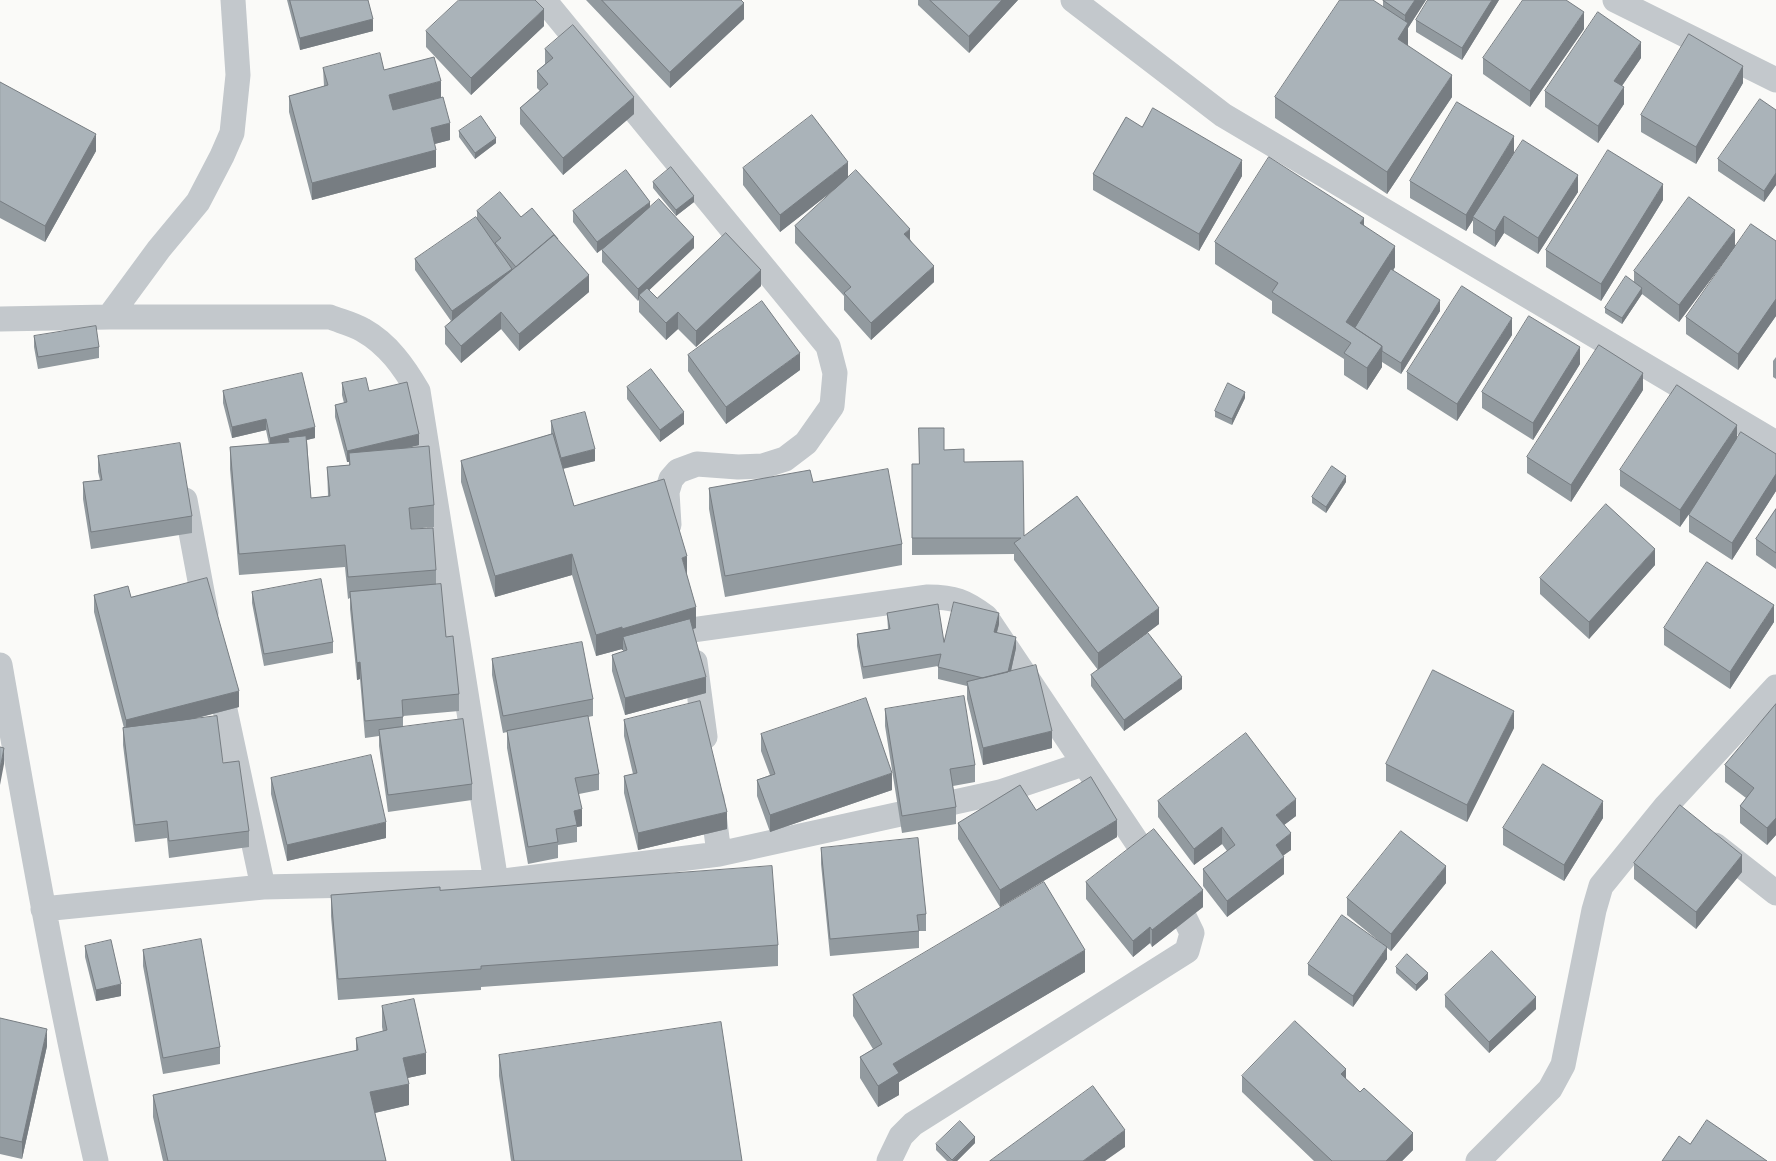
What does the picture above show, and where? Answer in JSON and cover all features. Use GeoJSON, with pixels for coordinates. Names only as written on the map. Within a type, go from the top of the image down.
{"type":"FeatureCollection","features":[{"type":"Feature","properties":{"kind":"street"},"geometry":{"type":"LineString","coordinates":[[109,317],[159,249],[198,202],[232,133],[238,75],[232,0]]}},
{"type":"Feature","properties":{"kind":"street"},"geometry":{"type":"LineString","coordinates":[[544,0],[828,346],[835,373],[832,406],[806,443],[785,459],[763,466],[738,467],[697,464],[678,471],[670,479],[667,492],[669,522],[674,549]]}},
{"type":"Feature","properties":{"kind":"street"},"geometry":{"type":"LineString","coordinates":[[1073,0],[1223,115],[1776,443]]}},
{"type":"Feature","properties":{"kind":"street"},"geometry":{"type":"LineString","coordinates":[[1616,0],[1776,80]]}},
{"type":"Feature","properties":{"kind":"street"},"geometry":{"type":"LineString","coordinates":[[0,320],[109,317],[330,317],[363,330],[385,346],[404,367],[418,391],[496,882]]}},
{"type":"Feature","properties":{"kind":"street"},"geometry":{"type":"LineString","coordinates":[[183,491],[224,711],[263,887]]}},
{"type":"Feature","properties":{"kind":"street"},"geometry":{"type":"LineString","coordinates":[[719,854],[690,621],[928,596],[949,597],[972,606],[986,617],[1177,902],[1192,933],[1187,951],[913,1124],[901,1136],[889,1161]]}},
{"type":"Feature","properties":{"kind":"street"},"geometry":{"type":"LineString","coordinates":[[0,665],[43,909],[78,1083],[96,1161]]}},
{"type":"Feature","properties":{"kind":"street"},"geometry":{"type":"LineString","coordinates":[[1478,1161],[1550,1089],[1563,1065],[1594,910],[1601,886],[1680,818],[1776,687]]}},
{"type":"Feature","properties":{"kind":"street"},"geometry":{"type":"LineString","coordinates":[[43,909],[263,887],[496,882],[719,854],[1000,792],[1083,764]]}},
{"type":"Feature","properties":{"kind":"street"},"geometry":{"type":"LineString","coordinates":[[1680,818],[1776,893]]}},
{"type":"Feature","properties":{"kind":"building"},"geometry":{"type":"Polygon","coordinates":[[[290,0],[368,0],[373,19],[300,38],[290,0]]]}},
{"type":"Feature","properties":{"kind":"building"},"geometry":{"type":"Polygon","coordinates":[[[459,0],[535,0],[544,9],[471,78],[426,31],[459,0]]]}},
{"type":"Feature","properties":{"kind":"building"},"geometry":{"type":"Polygon","coordinates":[[[602,0],[741,0],[744,3],[670,72],[602,0]]]}},
{"type":"Feature","properties":{"kind":"building"},"geometry":{"type":"Polygon","coordinates":[[[930,0],[1002,0],[969,36],[930,0]]]}},
{"type":"Feature","properties":{"kind":"building"},"geometry":{"type":"Polygon","coordinates":[[[1340,0],[1373,0],[1408,23],[1398,39],[1452,75],[1387,172],[1275,97],[1340,0]]]}},
{"type":"Feature","properties":{"kind":"building"},"geometry":{"type":"Polygon","coordinates":[[[1383,0],[1415,0],[1405,15],[1383,0]]]}},
{"type":"Feature","properties":{"kind":"building"},"geometry":{"type":"Polygon","coordinates":[[[1428,0],[1492,0],[1462,48],[1416,20],[1428,0]]]}},
{"type":"Feature","properties":{"kind":"building"},"geometry":{"type":"Polygon","coordinates":[[[1523,0],[1566,0],[1584,12],[1530,91],[1483,58],[1523,0]]]}},
{"type":"Feature","properties":{"kind":"building"},"geometry":{"type":"Polygon","coordinates":[[[1598,12],[1641,42],[1614,81],[1624,87],[1598,126],[1545,91],[1598,12]]]}},
{"type":"Feature","properties":{"kind":"building"},"geometry":{"type":"Polygon","coordinates":[[[573,25],[634,97],[563,158],[520,108],[548,84],[537,71],[553,58],[545,49],[573,25]]]}},
{"type":"Feature","properties":{"kind":"building"},"geometry":{"type":"Polygon","coordinates":[[[1689,34],[1743,66],[1696,147],[1641,115],[1689,34]]]}},
{"type":"Feature","properties":{"kind":"building"},"geometry":{"type":"Polygon","coordinates":[[[380,53],[384,70],[434,57],[441,81],[389,95],[393,110],[443,97],[450,123],[431,128],[436,150],[312,183],[289,96],[328,85],[323,68],[380,53]]]}},
{"type":"Feature","properties":{"kind":"building"},"geometry":{"type":"Polygon","coordinates":[[[0,82],[96,134],[45,226],[0,201],[0,82]]]}},
{"type":"Feature","properties":{"kind":"building"},"geometry":{"type":"Polygon","coordinates":[[[1760,99],[1776,110],[1776,173],[1764,191],[1718,159],[1760,99]]]}},
{"type":"Feature","properties":{"kind":"building"},"geometry":{"type":"Polygon","coordinates":[[[1457,102],[1514,136],[1466,215],[1410,181],[1457,102]]]}},
{"type":"Feature","properties":{"kind":"building"},"geometry":{"type":"Polygon","coordinates":[[[1153,108],[1242,160],[1199,234],[1093,174],[1126,117],[1142,127],[1153,108]]]}},
{"type":"Feature","properties":{"kind":"building"},"geometry":{"type":"Polygon","coordinates":[[[812,115],[848,162],[780,215],[743,168],[812,115]]]}},
{"type":"Feature","properties":{"kind":"building"},"geometry":{"type":"Polygon","coordinates":[[[481,116],[496,138],[475,153],[459,131],[481,116]]]}},
{"type":"Feature","properties":{"kind":"building"},"geometry":{"type":"Polygon","coordinates":[[[1523,140],[1578,175],[1538,238],[1504,216],[1495,231],[1473,217],[1523,140]]]}},
{"type":"Feature","properties":{"kind":"building"},"geometry":{"type":"Polygon","coordinates":[[[1608,150],[1663,184],[1601,284],[1546,250],[1608,150]]]}},
{"type":"Feature","properties":{"kind":"building"},"geometry":{"type":"Polygon","coordinates":[[[1269,157],[1364,218],[1360,223],[1395,246],[1346,322],[1382,346],[1367,368],[1344,353],[1351,343],[1272,292],[1278,283],[1215,242],[1269,157]]]}},
{"type":"Feature","properties":{"kind":"building"},"geometry":{"type":"Polygon","coordinates":[[[671,167],[694,196],[676,210],[653,182],[671,167]]]}},
{"type":"Feature","properties":{"kind":"building"},"geometry":{"type":"Polygon","coordinates":[[[626,170],[650,202],[597,242],[573,211],[626,170]]]}},
{"type":"Feature","properties":{"kind":"building"},"geometry":{"type":"Polygon","coordinates":[[[856,170],[910,229],[904,234],[934,266],[871,323],[844,293],[851,287],[795,226],[856,170]]]}},
{"type":"Feature","properties":{"kind":"building"},"geometry":{"type":"Polygon","coordinates":[[[500,192],[521,217],[532,208],[558,239],[554,235],[516,267],[495,243],[501,238],[477,211],[500,192]]]}},
{"type":"Feature","properties":{"kind":"building"},"geometry":{"type":"Polygon","coordinates":[[[1689,197],[1735,230],[1679,305],[1634,271],[1689,197]]]}},
{"type":"Feature","properties":{"kind":"building"},"geometry":{"type":"Polygon","coordinates":[[[659,199],[694,237],[638,289],[602,250],[659,199]]]}},
{"type":"Feature","properties":{"kind":"building"},"geometry":{"type":"Polygon","coordinates":[[[476,217],[512,269],[452,311],[415,259],[476,217]]]}},
{"type":"Feature","properties":{"kind":"building"},"geometry":{"type":"Polygon","coordinates":[[[1751,224],[1776,241],[1776,299],[1738,354],[1686,317],[1751,224]]]}},
{"type":"Feature","properties":{"kind":"building"},"geometry":{"type":"Polygon","coordinates":[[[726,233],[761,270],[696,331],[678,312],[666,323],[639,295],[647,288],[657,298],[726,233]]]}},
{"type":"Feature","properties":{"kind":"building"},"geometry":{"type":"Polygon","coordinates":[[[554,235],[589,275],[519,334],[501,312],[461,346],[445,327],[554,235]]]}},
{"type":"Feature","properties":{"kind":"building"},"geometry":{"type":"Polygon","coordinates":[[[1391,269],[1440,300],[1401,363],[1382,351],[1382,346],[1355,328],[1391,269]]]}},
{"type":"Feature","properties":{"kind":"building"},"geometry":{"type":"Polygon","coordinates":[[[1626,276],[1642,288],[1622,318],[1605,308],[1626,276]]]}},
{"type":"Feature","properties":{"kind":"building"},"geometry":{"type":"Polygon","coordinates":[[[1462,286],[1512,318],[1457,404],[1407,372],[1462,286]]]}},
{"type":"Feature","properties":{"kind":"building"},"geometry":{"type":"Polygon","coordinates":[[[762,301],[800,353],[726,407],[688,355],[762,301]]]}},
{"type":"Feature","properties":{"kind":"building"},"geometry":{"type":"Polygon","coordinates":[[[1529,316],[1580,347],[1533,423],[1482,392],[1529,316]]]}},
{"type":"Feature","properties":{"kind":"building"},"geometry":{"type":"Polygon","coordinates":[[[96,326],[99,347],[38,357],[34,336],[96,326]]]}},
{"type":"Feature","properties":{"kind":"building"},"geometry":{"type":"Polygon","coordinates":[[[1599,345],[1643,373],[1571,485],[1527,457],[1599,345]]]}},
{"type":"Feature","properties":{"kind":"building"},"geometry":{"type":"Polygon","coordinates":[[[651,369],[684,412],[660,430],[627,387],[651,369]]]}},
{"type":"Feature","properties":{"kind":"building"},"geometry":{"type":"Polygon","coordinates":[[[302,373],[315,427],[270,438],[266,419],[232,427],[223,391],[302,373]]]}},
{"type":"Feature","properties":{"kind":"building"},"geometry":{"type":"Polygon","coordinates":[[[366,378],[369,391],[407,382],[419,434],[347,451],[335,405],[347,402],[342,383],[366,378]]]}},
{"type":"Feature","properties":{"kind":"building"},"geometry":{"type":"Polygon","coordinates":[[[1228,383],[1245,392],[1232,419],[1215,411],[1228,383]]]}},
{"type":"Feature","properties":{"kind":"building"},"geometry":{"type":"Polygon","coordinates":[[[1677,385],[1737,425],[1680,510],[1620,470],[1677,385]]]}},
{"type":"Feature","properties":{"kind":"building"},"geometry":{"type":"Polygon","coordinates":[[[585,412],[595,449],[561,458],[551,421],[585,412]]]}},
{"type":"Feature","properties":{"kind":"building"},"geometry":{"type":"Polygon","coordinates":[[[919,428],[944,428],[944,450],[964,449],[964,462],[1023,461],[1024,536],[1077,496],[1159,608],[1098,653],[1014,543],[1021,538],[912,538],[912,464],[919,464],[919,428]]]}},
{"type":"Feature","properties":{"kind":"building"},"geometry":{"type":"Polygon","coordinates":[[[1741,432],[1776,454],[1776,474],[1732,543],[1689,515],[1741,432]]]}},
{"type":"Feature","properties":{"kind":"building"},"geometry":{"type":"Polygon","coordinates":[[[553,434],[574,506],[664,479],[687,556],[682,558],[696,607],[596,635],[572,554],[495,576],[461,461],[553,434]]]}},
{"type":"Feature","properties":{"kind":"building"},"geometry":{"type":"Polygon","coordinates":[[[306,436],[311,498],[330,496],[327,467],[350,465],[349,453],[429,446],[434,505],[409,508],[411,529],[433,528],[436,570],[348,577],[345,545],[239,554],[230,447],[289,442],[288,438],[306,436]]]}},
{"type":"Feature","properties":{"kind":"building"},"geometry":{"type":"Polygon","coordinates":[[[180,443],[192,516],[91,532],[83,482],[102,480],[98,456],[180,443]]]}},
{"type":"Feature","properties":{"kind":"building"},"geometry":{"type":"Polygon","coordinates":[[[1332,466],[1346,476],[1326,507],[1312,497],[1332,466]]]}},
{"type":"Feature","properties":{"kind":"building"},"geometry":{"type":"Polygon","coordinates":[[[888,469],[902,544],[725,576],[709,488],[810,470],[813,482],[888,469]]]}},
{"type":"Feature","properties":{"kind":"building"},"geometry":{"type":"Polygon","coordinates":[[[1606,504],[1655,549],[1589,622],[1540,578],[1606,504]]]}},
{"type":"Feature","properties":{"kind":"building"},"geometry":{"type":"Polygon","coordinates":[[[1776,509],[1776,553],[1756,539],[1776,509]]]}},
{"type":"Feature","properties":{"kind":"building"},"geometry":{"type":"Polygon","coordinates":[[[1707,562],[1774,605],[1730,672],[1664,628],[1707,562]]]}},
{"type":"Feature","properties":{"kind":"building"},"geometry":{"type":"Polygon","coordinates":[[[207,578],[239,691],[126,720],[94,595],[128,586],[131,597],[207,578]]]}},
{"type":"Feature","properties":{"kind":"building"},"geometry":{"type":"Polygon","coordinates":[[[321,579],[333,642],[264,654],[252,592],[321,579]]]}},
{"type":"Feature","properties":{"kind":"building"},"geometry":{"type":"Polygon","coordinates":[[[441,584],[446,637],[453,636],[459,694],[402,700],[403,717],[365,721],[360,662],[357,663],[350,592],[441,584]]]}},
{"type":"Feature","properties":{"kind":"building"},"geometry":{"type":"Polygon","coordinates":[[[954,602],[999,613],[994,632],[1016,637],[1008,672],[983,678],[938,667],[941,654],[863,667],[857,634],[890,629],[887,613],[938,604],[944,642],[954,602]]]}},
{"type":"Feature","properties":{"kind":"building"},"geometry":{"type":"Polygon","coordinates":[[[690,619],[706,677],[625,698],[612,655],[627,650],[623,637],[690,619]]]}},
{"type":"Feature","properties":{"kind":"building"},"geometry":{"type":"Polygon","coordinates":[[[1148,633],[1182,677],[1124,720],[1091,675],[1148,633]]]}},
{"type":"Feature","properties":{"kind":"building"},"geometry":{"type":"Polygon","coordinates":[[[582,642],[593,699],[503,716],[492,659],[582,642]]]}},
{"type":"Feature","properties":{"kind":"building"},"geometry":{"type":"Polygon","coordinates":[[[1036,665],[1052,731],[983,748],[967,682],[1036,665]]]}},
{"type":"Feature","properties":{"kind":"building"},"geometry":{"type":"Polygon","coordinates":[[[1433,670],[1514,711],[1467,805],[1386,764],[1433,670]]]}},
{"type":"Feature","properties":{"kind":"building"},"geometry":{"type":"Polygon","coordinates":[[[964,696],[975,765],[950,769],[956,807],[902,816],[885,709],[964,696]]]}},
{"type":"Feature","properties":{"kind":"building"},"geometry":{"type":"Polygon","coordinates":[[[866,698],[892,773],[770,815],[757,780],[775,774],[761,734],[866,698]]]}},
{"type":"Feature","properties":{"kind":"building"},"geometry":{"type":"Polygon","coordinates":[[[700,701],[727,812],[638,833],[624,776],[637,773],[624,720],[700,701]]]}},
{"type":"Feature","properties":{"kind":"building"},"geometry":{"type":"Polygon","coordinates":[[[1776,704],[1776,818],[1767,828],[1740,806],[1754,788],[1725,765],[1776,704]]]}},
{"type":"Feature","properties":{"kind":"building"},"geometry":{"type":"Polygon","coordinates":[[[217,716],[223,763],[239,761],[249,831],[169,841],[167,821],[135,825],[123,728],[217,716]]]}},
{"type":"Feature","properties":{"kind":"building"},"geometry":{"type":"Polygon","coordinates":[[[588,716],[599,774],[575,778],[582,809],[574,811],[577,825],[556,829],[558,842],[528,847],[507,731],[588,716]]]}},
{"type":"Feature","properties":{"kind":"building"},"geometry":{"type":"Polygon","coordinates":[[[463,719],[472,784],[388,795],[379,730],[463,719]]]}},
{"type":"Feature","properties":{"kind":"building"},"geometry":{"type":"Polygon","coordinates":[[[1246,733],[1296,799],[1276,815],[1291,833],[1276,845],[1284,857],[1227,901],[1203,869],[1235,845],[1222,827],[1194,849],[1158,801],[1246,733]]]}},
{"type":"Feature","properties":{"kind":"building"},"geometry":{"type":"Polygon","coordinates":[[[0,747],[4,748],[0,769],[0,747]]]}},
{"type":"Feature","properties":{"kind":"building"},"geometry":{"type":"Polygon","coordinates":[[[371,755],[386,822],[287,845],[271,778],[371,755]]]}},
{"type":"Feature","properties":{"kind":"building"},"geometry":{"type":"Polygon","coordinates":[[[1543,764],[1603,801],[1564,865],[1503,828],[1543,764]]]}},
{"type":"Feature","properties":{"kind":"building"},"geometry":{"type":"Polygon","coordinates":[[[1091,777],[1117,820],[1000,890],[958,823],[1020,785],[1036,810],[1091,777]]]}},
{"type":"Feature","properties":{"kind":"building"},"geometry":{"type":"Polygon","coordinates":[[[1680,805],[1742,855],[1696,912],[1634,863],[1680,805]]]}},
{"type":"Feature","properties":{"kind":"building"},"geometry":{"type":"Polygon","coordinates":[[[1154,829],[1203,890],[1152,930],[1150,927],[1133,941],[1086,882],[1154,829]]]}},
{"type":"Feature","properties":{"kind":"building"},"geometry":{"type":"Polygon","coordinates":[[[1401,831],[1446,866],[1391,934],[1347,898],[1401,831]]]}},
{"type":"Feature","properties":{"kind":"building"},"geometry":{"type":"Polygon","coordinates":[[[918,838],[926,914],[917,915],[919,931],[830,939],[821,848],[918,838]]]}},
{"type":"Feature","properties":{"kind":"building"},"geometry":{"type":"Polygon","coordinates":[[[772,866],[778,945],[481,966],[481,969],[338,979],[331,895],[440,887],[440,890],[772,866]]]}},
{"type":"Feature","properties":{"kind":"building"},"geometry":{"type":"Polygon","coordinates":[[[1044,882],[1085,950],[893,1064],[899,1073],[878,1086],[860,1057],[882,1044],[853,995],[1044,882]]]}},
{"type":"Feature","properties":{"kind":"building"},"geometry":{"type":"Polygon","coordinates":[[[1342,915],[1387,947],[1353,996],[1308,964],[1342,915]]]}},
{"type":"Feature","properties":{"kind":"building"},"geometry":{"type":"Polygon","coordinates":[[[201,939],[220,1047],[163,1058],[143,950],[201,939]]]}},
{"type":"Feature","properties":{"kind":"building"},"geometry":{"type":"Polygon","coordinates":[[[111,940],[121,984],[96,990],[85,946],[111,940]]]}},
{"type":"Feature","properties":{"kind":"building"},"geometry":{"type":"Polygon","coordinates":[[[1492,951],[1536,997],[1489,1042],[1445,995],[1492,951]]]}},
{"type":"Feature","properties":{"kind":"building"},"geometry":{"type":"Polygon","coordinates":[[[1407,954],[1428,973],[1416,985],[1396,967],[1407,954]]]}},
{"type":"Feature","properties":{"kind":"building"},"geometry":{"type":"Polygon","coordinates":[[[414,999],[426,1053],[403,1058],[409,1084],[370,1092],[386,1161],[168,1161],[153,1095],[358,1050],[356,1038],[387,1030],[382,1006],[414,999]]]}},
{"type":"Feature","properties":{"kind":"building"},"geometry":{"type":"Polygon","coordinates":[[[0,1018],[47,1029],[22,1142],[0,1137],[0,1018]]]}},
{"type":"Feature","properties":{"kind":"building"},"geometry":{"type":"Polygon","coordinates":[[[1295,1021],[1346,1069],[1341,1074],[1360,1092],[1364,1088],[1413,1133],[1386,1161],[1332,1161],[1242,1076],[1295,1021]]]}},
{"type":"Feature","properties":{"kind":"building"},"geometry":{"type":"Polygon","coordinates":[[[721,1022],[742,1161],[514,1161],[499,1055],[721,1022]]]}},
{"type":"Feature","properties":{"kind":"building"},"geometry":{"type":"Polygon","coordinates":[[[1093,1086],[1125,1130],[1083,1161],[990,1161],[1093,1086]]]}},
{"type":"Feature","properties":{"kind":"building"},"geometry":{"type":"Polygon","coordinates":[[[1707,1120],[1767,1161],[1662,1161],[1679,1136],[1690,1144],[1707,1120]]]}},
{"type":"Feature","properties":{"kind":"building"},"geometry":{"type":"Polygon","coordinates":[[[960,1121],[975,1137],[952,1160],[936,1144],[960,1121]]]}}]}
